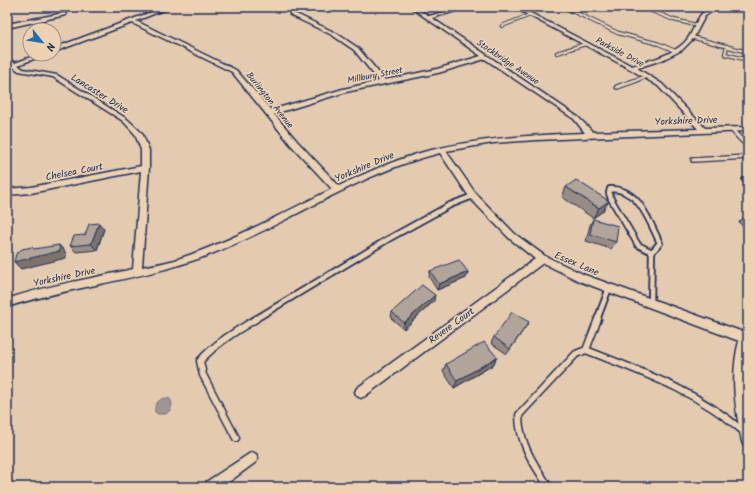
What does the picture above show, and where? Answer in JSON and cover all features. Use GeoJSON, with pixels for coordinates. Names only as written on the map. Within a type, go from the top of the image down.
{"type":"FeatureCollection","features":[{"type":"Feature","properties":{"kind":"street"},"geometry":{"type":"LineString","coordinates":[[62,47],[169,7]]}},
{"type":"Feature","properties":{"kind":"street","name":"Stockbridge Avenue"},"geometry":{"type":"LineString","coordinates":[[412,7],[576,118],[590,135]]}},
{"type":"Feature","properties":{"kind":"street"},"geometry":{"type":"LineString","coordinates":[[428,18],[467,7]]}},
{"type":"Feature","properties":{"kind":"street","name":"Parkside Drive"},"geometry":{"type":"LineString","coordinates":[[516,7],[647,76],[666,90],[703,130]]}},
{"type":"Feature","properties":{"kind":"street"},"geometry":{"type":"LineString","coordinates":[[632,68],[675,51],[685,44],[691,37],[696,25],[704,14],[715,7]]}},
{"type":"Feature","properties":{"kind":"street"},"geometry":{"type":"LineString","coordinates":[[7,26],[64,14]]}},
{"type":"Feature","properties":{"kind":"street"},"geometry":{"type":"LineString","coordinates":[[292,14],[334,34],[352,45],[365,58],[383,82]]}},
{"type":"Feature","properties":{"kind":"street","name":"Burlington Avenue"},"geometry":{"type":"LineString","coordinates":[[132,21],[234,71],[294,143],[337,189]]}},
{"type":"Feature","properties":{"kind":"street","name":"Millbury Street"},"geometry":{"type":"LineString","coordinates":[[269,113],[345,90],[438,71],[485,57]]}},
{"type":"Feature","properties":{"kind":"street","name":"Lancaster Drive"},"geometry":{"type":"LineString","coordinates":[[7,60],[21,70],[55,76],[125,120],[138,133],[145,150],[145,168],[137,272]]}},
{"type":"Feature","properties":{"kind":"street"},"geometry":{"type":"LineString","coordinates":[[14,65],[22,62]]}},
{"type":"Feature","properties":{"kind":"street","name":"Yorkshire Drive"},"geometry":{"type":"LineString","coordinates":[[7,303],[34,294],[178,263],[216,250],[337,189],[405,160],[442,150],[492,141],[590,135],[748,129]]}},
{"type":"Feature","properties":{"kind":"street","name":"Essex Lane"},"geometry":{"type":"LineString","coordinates":[[442,150],[473,196],[512,236],[542,259],[582,278],[746,335]]}},
{"type":"Feature","properties":{"kind":"street","name":"Chelsea Court"},"geometry":{"type":"LineString","coordinates":[[7,192],[31,190],[145,168]]}},
{"type":"Feature","properties":{"kind":"street","name":"Revere Court"},"geometry":{"type":"LineString","coordinates":[[361,392],[542,259]]}},
{"type":"Feature","properties":{"kind":"street"},"geometry":{"type":"LineString","coordinates":[[746,335],[741,358],[747,438]]}},
{"type":"Feature","properties":{"kind":"street"},"geometry":{"type":"LineString","coordinates":[[211,487],[252,458]]}},
{"type":"Feature","properties":{"kind":"lane"},"geometry":{"type":"LineString","coordinates":[[564,7],[618,33],[655,42],[675,51]]}},
{"type":"Feature","properties":{"kind":"lane"},"geometry":{"type":"LineString","coordinates":[[642,7],[674,20],[696,25]]}},
{"type":"Feature","properties":{"kind":"lane"},"geometry":{"type":"LineString","coordinates":[[502,26],[530,15]]}},
{"type":"Feature","properties":{"kind":"lane"},"geometry":{"type":"LineString","coordinates":[[691,37],[748,52]]}},
{"type":"Feature","properties":{"kind":"lane"},"geometry":{"type":"LineString","coordinates":[[557,53],[585,44]]}},
{"type":"Feature","properties":{"kind":"lane"},"geometry":{"type":"LineString","coordinates":[[727,46],[724,54],[748,60]]}},
{"type":"Feature","properties":{"kind":"lane"},"geometry":{"type":"LineString","coordinates":[[617,86],[647,76]]}},
{"type":"Feature","properties":{"kind":"lane"},"geometry":{"type":"LineString","coordinates":[[731,129],[748,146]]}},
{"type":"Feature","properties":{"kind":"lane"},"geometry":{"type":"LineString","coordinates":[[693,160],[748,157]]}},
{"type":"Feature","properties":{"kind":"lane"},"geometry":{"type":"LineString","coordinates":[[744,180],[748,184]]}},
{"type":"Feature","properties":{"kind":"lane"},"geometry":{"type":"LineString","coordinates":[[651,303],[652,252],[660,243],[633,195],[621,189],[610,189],[609,193],[611,199],[638,245],[652,252]]}},
{"type":"Feature","properties":{"kind":"lane"},"geometry":{"type":"LineString","coordinates":[[236,438],[203,375],[200,362],[210,350],[234,332],[386,240],[461,198],[473,196]]}},
{"type":"Feature","properties":{"kind":"lane"},"geometry":{"type":"LineString","coordinates":[[586,350],[609,288]]}},
{"type":"Feature","properties":{"kind":"lane"},"geometry":{"type":"LineString","coordinates":[[549,487],[524,445],[518,427],[519,415],[576,354],[586,350],[685,390],[708,403],[730,419],[747,438]]}},
{"type":"Feature","properties":{"kind":"shaded area"},"geometry":{"type":"Polygon","coordinates":[[[164,398],[170,399],[172,403],[171,407],[166,414],[158,414],[155,412],[156,405],[158,401],[164,398]]]}},
{"type":"Feature","properties":{"kind":"building"},"geometry":{"type":"Polygon","coordinates":[[[576,180],[609,201],[599,208],[566,187],[576,180]]]}},
{"type":"Feature","properties":{"kind":"building"},"geometry":{"type":"Polygon","coordinates":[[[593,219],[618,226],[616,242],[590,234],[593,219]]]}},
{"type":"Feature","properties":{"kind":"building"},"geometry":{"type":"Polygon","coordinates":[[[99,223],[91,244],[70,246],[74,236],[85,235],[89,224],[99,223]]]}},
{"type":"Feature","properties":{"kind":"building"},"geometry":{"type":"Polygon","coordinates":[[[59,245],[60,251],[14,262],[16,254],[22,249],[32,247],[34,249],[59,245]]]}},
{"type":"Feature","properties":{"kind":"building"},"geometry":{"type":"Polygon","coordinates":[[[459,260],[468,272],[439,284],[430,271],[459,260]]]}},
{"type":"Feature","properties":{"kind":"building"},"geometry":{"type":"Polygon","coordinates":[[[422,285],[435,295],[404,323],[392,312],[422,285]]]}},
{"type":"Feature","properties":{"kind":"building"},"geometry":{"type":"Polygon","coordinates":[[[512,312],[529,322],[510,349],[494,337],[512,312]]]}},
{"type":"Feature","properties":{"kind":"building"},"geometry":{"type":"Polygon","coordinates":[[[484,342],[497,357],[457,381],[446,364],[484,342]]]}}]}
